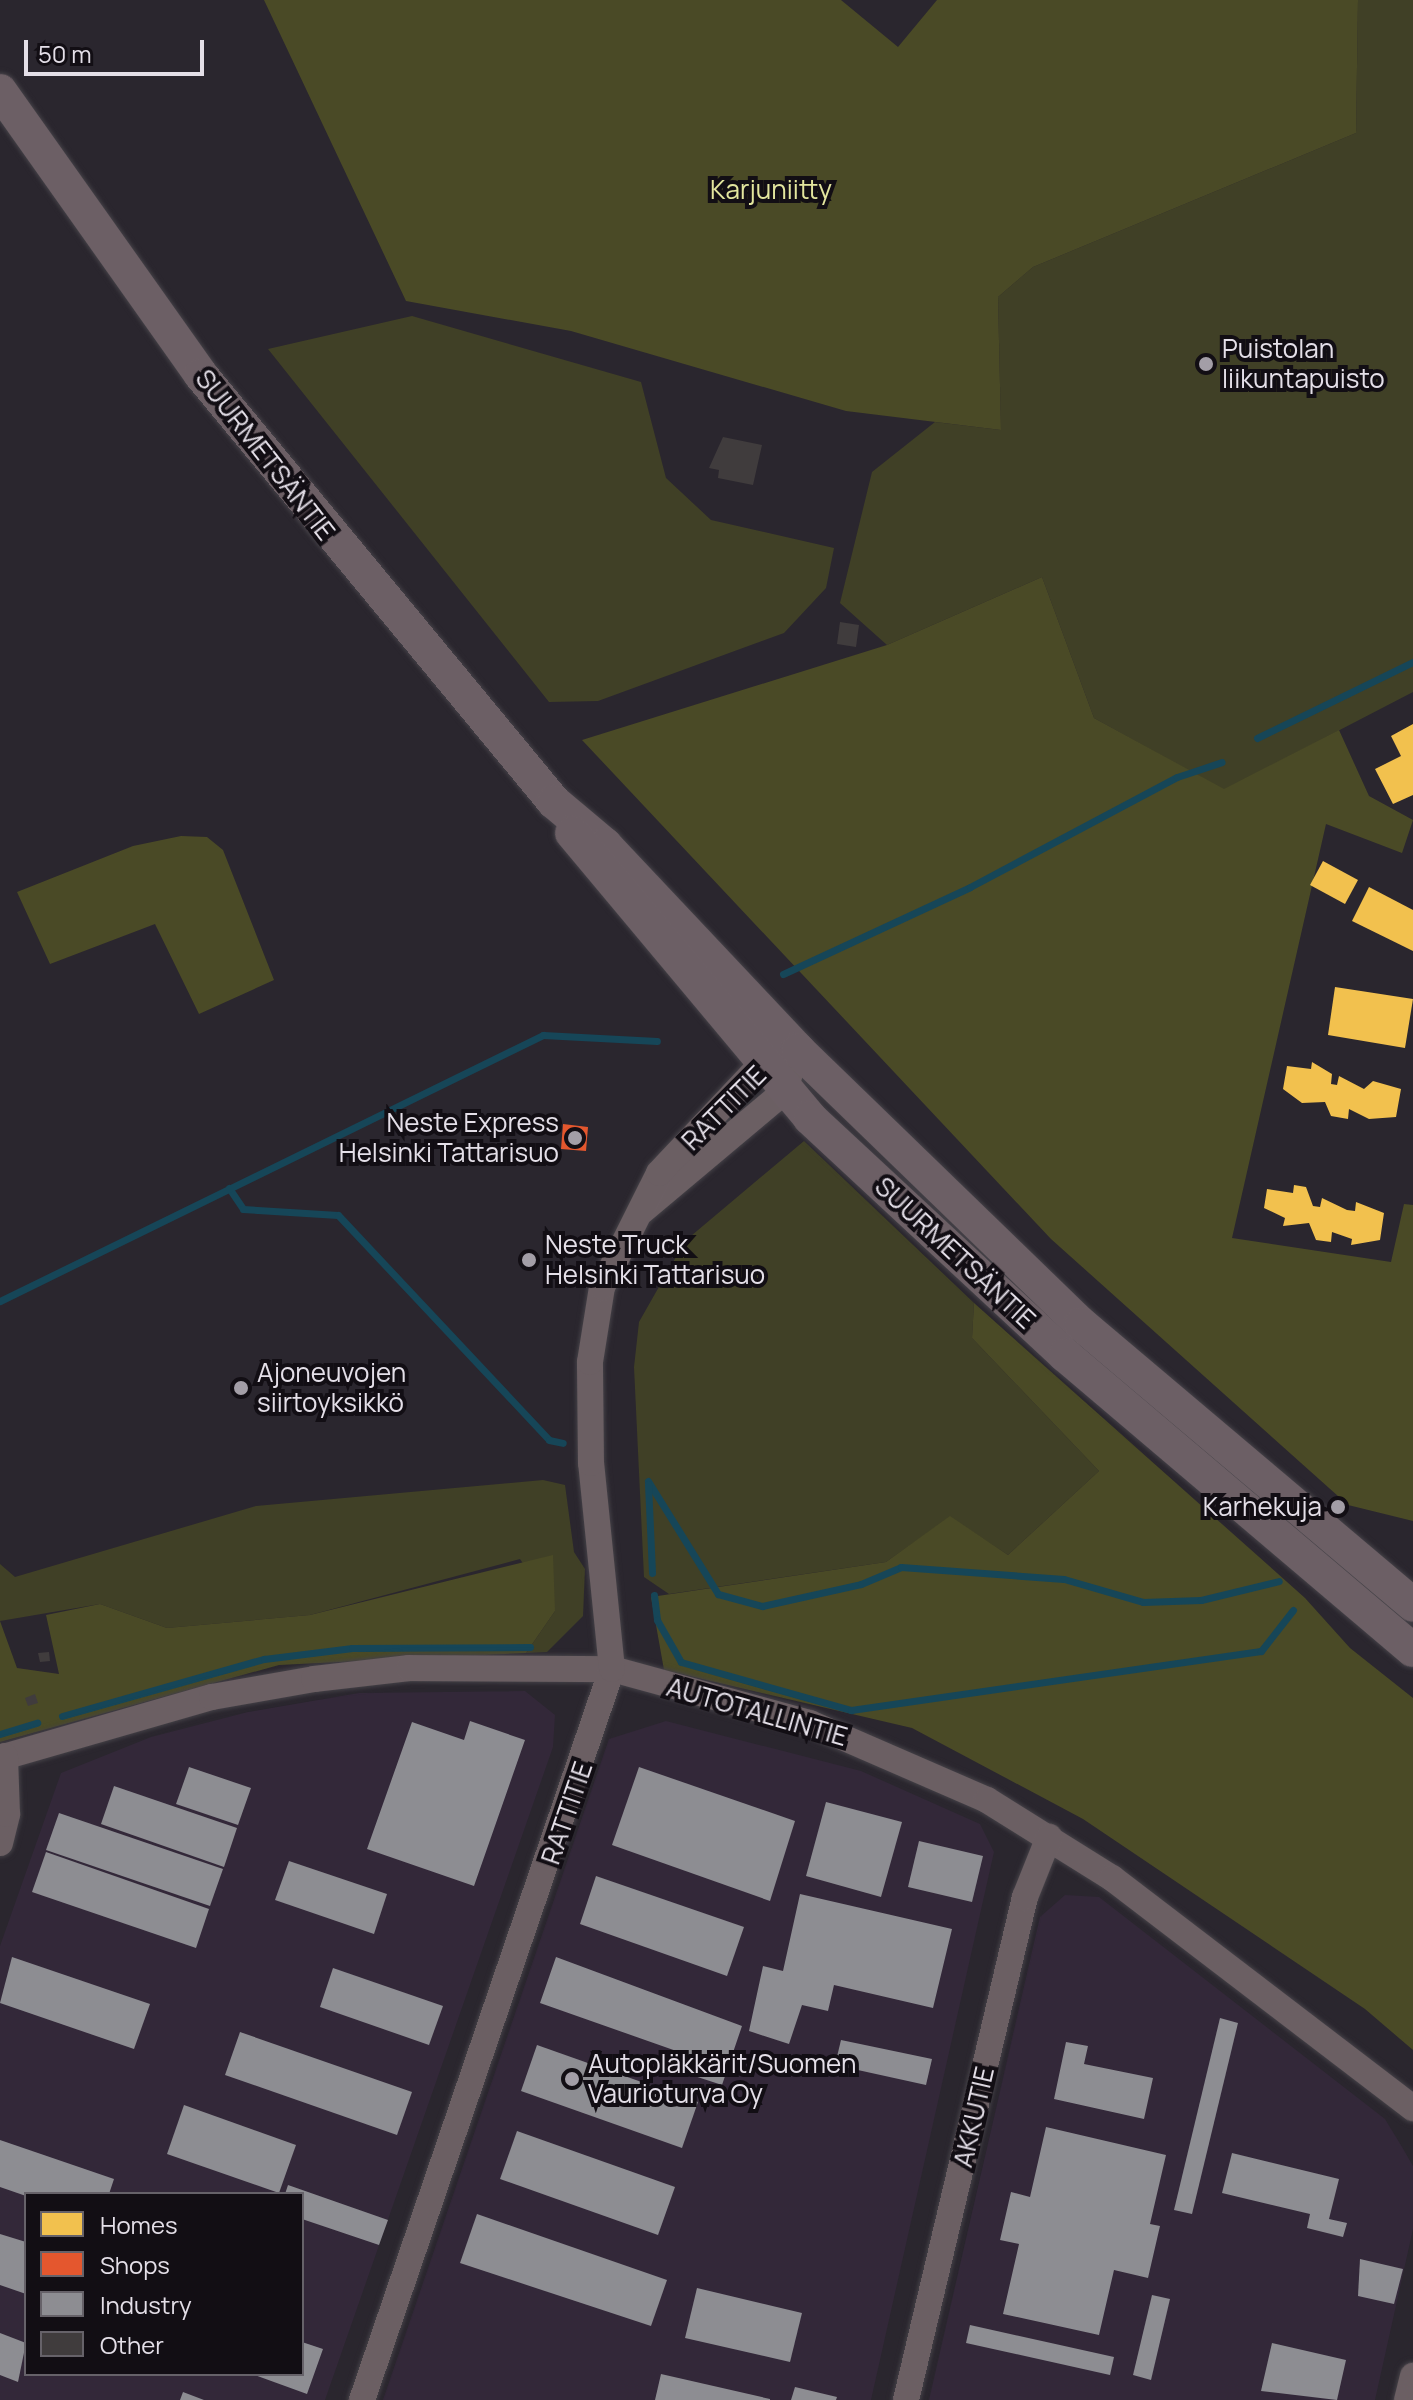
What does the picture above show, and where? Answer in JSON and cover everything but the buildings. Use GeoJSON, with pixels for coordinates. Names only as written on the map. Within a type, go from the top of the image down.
{"type":"FeatureCollection","features":[{"type":"Feature","properties":{"kind":"main road","name":"SUURMETSÄNTIE"},"geometry":{"type":"LineString","coordinates":[[0,91],[210,387],[554,802],[586,858],[760,1066],[1065,1355],[1413,1650]]}},
{"type":"Feature","properties":{"kind":"main road","name":"SUURMETSÄNTIE"},"geometry":{"type":"LineString","coordinates":[[554,802],[605,845],[798,1050],[1081,1324],[1413,1605]]}},
{"type":"Feature","properties":{"kind":"street","name":"RATTITIE"},"geometry":{"type":"LineString","coordinates":[[362,2400],[612,1669],[591,1463],[590,1362],[602,1287],[659,1173],[760,1066],[798,1050]]}},
{"type":"Feature","properties":{"kind":"street","name":"RATTITIE"},"geometry":{"type":"LineString","coordinates":[[642,1211],[784,1092],[798,1050]]}},
{"type":"Feature","properties":{"kind":"street","name":"AUTOTALLINTIE"},"geometry":{"type":"LineString","coordinates":[[2,1757],[212,1697],[314,1679],[409,1668],[612,1669],[810,1723],[987,1800],[1049,1837],[1413,2108]]}},
{"type":"Feature","properties":{"kind":"street"},"geometry":{"type":"LineString","coordinates":[[0,1843],[7,1814],[2,1757]]}},
{"type":"Feature","properties":{"kind":"street","name":"AKKUTIE"},"geometry":{"type":"LineString","coordinates":[[906,2400],[1025,1897],[1049,1837]]}},
{"type":"Feature","properties":{"kind":"street"},"geometry":{"type":"LineString","coordinates":[[1407,2400],[1413,2376]]}},
{"type":"Feature","properties":{"kind":"shaded area","name":"Puistolan liikuntapuisto"},"geometry":{"type":"Polygon","coordinates":[[[1358,0],[1413,0],[1413,692],[1224,790],[1094,718],[1042,577],[887,645],[840,603],[872,472],[935,422],[1001,430],[998,297],[1033,267],[1356,133],[1358,0]]]}},
{"type":"Feature","properties":{"kind":"shaded area"},"geometry":{"type":"Polygon","coordinates":[[[412,316],[641,382],[666,478],[711,520],[834,548],[826,588],[784,633],[598,701],[549,702],[268,349],[412,316]]]}},
{"type":"Feature","properties":{"kind":"shaded area"},"geometry":{"type":"Polygon","coordinates":[[[804,1141],[974,1303],[972,1338],[1099,1471],[1008,1555],[950,1517],[886,1562],[669,1594],[644,1577],[634,1367],[639,1322],[685,1241],[804,1141]]]}},
{"type":"Feature","properties":{"kind":"shaded area"},"geometry":{"type":"Polygon","coordinates":[[[543,1480],[565,1485],[574,1552],[585,1569],[583,1616],[547,1652],[526,1653],[555,1611],[520,1559],[310,1615],[167,1628],[100,1604],[0,1621],[0,1564],[15,1577],[256,1506],[543,1480]]]}},
{"type":"Feature","properties":{"kind":"shaded area"},"geometry":{"type":"Polygon","coordinates":[[[525,1691],[555,1715],[553,1747],[325,2400],[0,2400],[0,1946],[61,1773],[151,1737],[248,1712],[359,1693],[525,1691]]]}},
{"type":"Feature","properties":{"kind":"shaded area"},"geometry":{"type":"Polygon","coordinates":[[[666,1721],[861,1771],[980,1824],[994,1852],[871,2400],[383,2400],[609,1739],[666,1721]]]}},
{"type":"Feature","properties":{"kind":"shaded area"},"geometry":{"type":"Polygon","coordinates":[[[1065,1895],[1099,1897],[1385,2119],[1413,2166],[1413,2229],[1375,2400],[929,2400],[1040,1917],[1065,1895]]]}},
{"type":"Feature","properties":{"kind":"green space","name":"Karjuniitty"},"geometry":{"type":"Polygon","coordinates":[[[264,0],[841,0],[898,47],[937,0],[1358,0],[1356,133],[1033,267],[998,297],[1001,430],[846,411],[571,331],[406,301],[264,0]]]}},
{"type":"Feature","properties":{"kind":"green space"},"geometry":{"type":"Polygon","coordinates":[[[1042,577],[1094,718],[1224,789],[1339,730],[1369,796],[1413,820],[1402,853],[1326,824],[1232,1238],[1391,1262],[1404,1204],[1413,1205],[1413,1521],[1348,1505],[1051,1239],[582,740],[887,645],[1042,577]]]}},
{"type":"Feature","properties":{"kind":"green space"},"geometry":{"type":"Polygon","coordinates":[[[181,836],[207,837],[223,850],[274,980],[199,1014],[155,924],[50,964],[17,892],[133,846],[181,836]]]}},
{"type":"Feature","properties":{"kind":"green space"},"geometry":{"type":"Polygon","coordinates":[[[974,1303],[1305,1598],[1350,1648],[1413,1698],[1413,2050],[1365,2009],[1083,1819],[912,1728],[664,1670],[651,1597],[886,1562],[950,1516],[1008,1555],[1099,1471],[972,1338],[974,1303]]]}},
{"type":"Feature","properties":{"kind":"green space"},"geometry":{"type":"Polygon","coordinates":[[[553,1555],[555,1611],[526,1653],[279,1665],[0,1742],[0,1621],[17,1668],[59,1674],[46,1615],[100,1604],[167,1628],[310,1615],[553,1555]]]}},
{"type":"Feature","properties":{"kind":"waterway"},"geometry":{"type":"LineString","coordinates":[[1257,738],[1413,662]]}},
{"type":"Feature","properties":{"kind":"waterway"},"geometry":{"type":"LineString","coordinates":[[783,974],[970,887],[1177,777],[1222,762]]}},
{"type":"Feature","properties":{"kind":"waterway"},"geometry":{"type":"LineString","coordinates":[[0,1301],[543,1035],[657,1041]]}},
{"type":"Feature","properties":{"kind":"waterway"},"geometry":{"type":"LineString","coordinates":[[229,1188],[243,1209],[338,1215],[549,1440],[563,1443]]}},
{"type":"Feature","properties":{"kind":"waterway"},"geometry":{"type":"LineString","coordinates":[[648,1481],[718,1594],[762,1606],[861,1584],[901,1567],[1064,1579],[1143,1602],[1201,1600],[1279,1581]]}},
{"type":"Feature","properties":{"kind":"waterway"},"geometry":{"type":"LineString","coordinates":[[648,1484],[652,1573]]}},
{"type":"Feature","properties":{"kind":"waterway"},"geometry":{"type":"LineString","coordinates":[[654,1595],[657,1620],[681,1662],[851,1710],[1261,1651],[1293,1610]]}},
{"type":"Feature","properties":{"kind":"waterway"},"geometry":{"type":"LineString","coordinates":[[62,1716],[264,1659],[352,1648],[530,1647]]}},
{"type":"Feature","properties":{"kind":"waterway"},"geometry":{"type":"LineString","coordinates":[[0,1734],[37,1723]]}},
{"type":"Feature","properties":{"kind":"place","name":"Puistolan liikuntapuisto"},"geometry":{"type":"Point","coordinates":[1206,364]}},
{"type":"Feature","properties":{"kind":"place","name":"Neste Express Helsinki Tattarisuo"},"geometry":{"type":"Point","coordinates":[575,1138]}},
{"type":"Feature","properties":{"kind":"place","name":"Neste Truck Helsinki Tattarisuo"},"geometry":{"type":"Point","coordinates":[529,1260]}},
{"type":"Feature","properties":{"kind":"place","name":"Ajoneuvojen siirtoyksikkö"},"geometry":{"type":"Point","coordinates":[241,1388]}},
{"type":"Feature","properties":{"kind":"place","name":"Karhekuja"},"geometry":{"type":"Point","coordinates":[1338,1507]}},
{"type":"Feature","properties":{"kind":"place","name":"Autopläkkärit/Suomen Vaurioturva Oy"},"geometry":{"type":"Point","coordinates":[572,2079]}}]}
